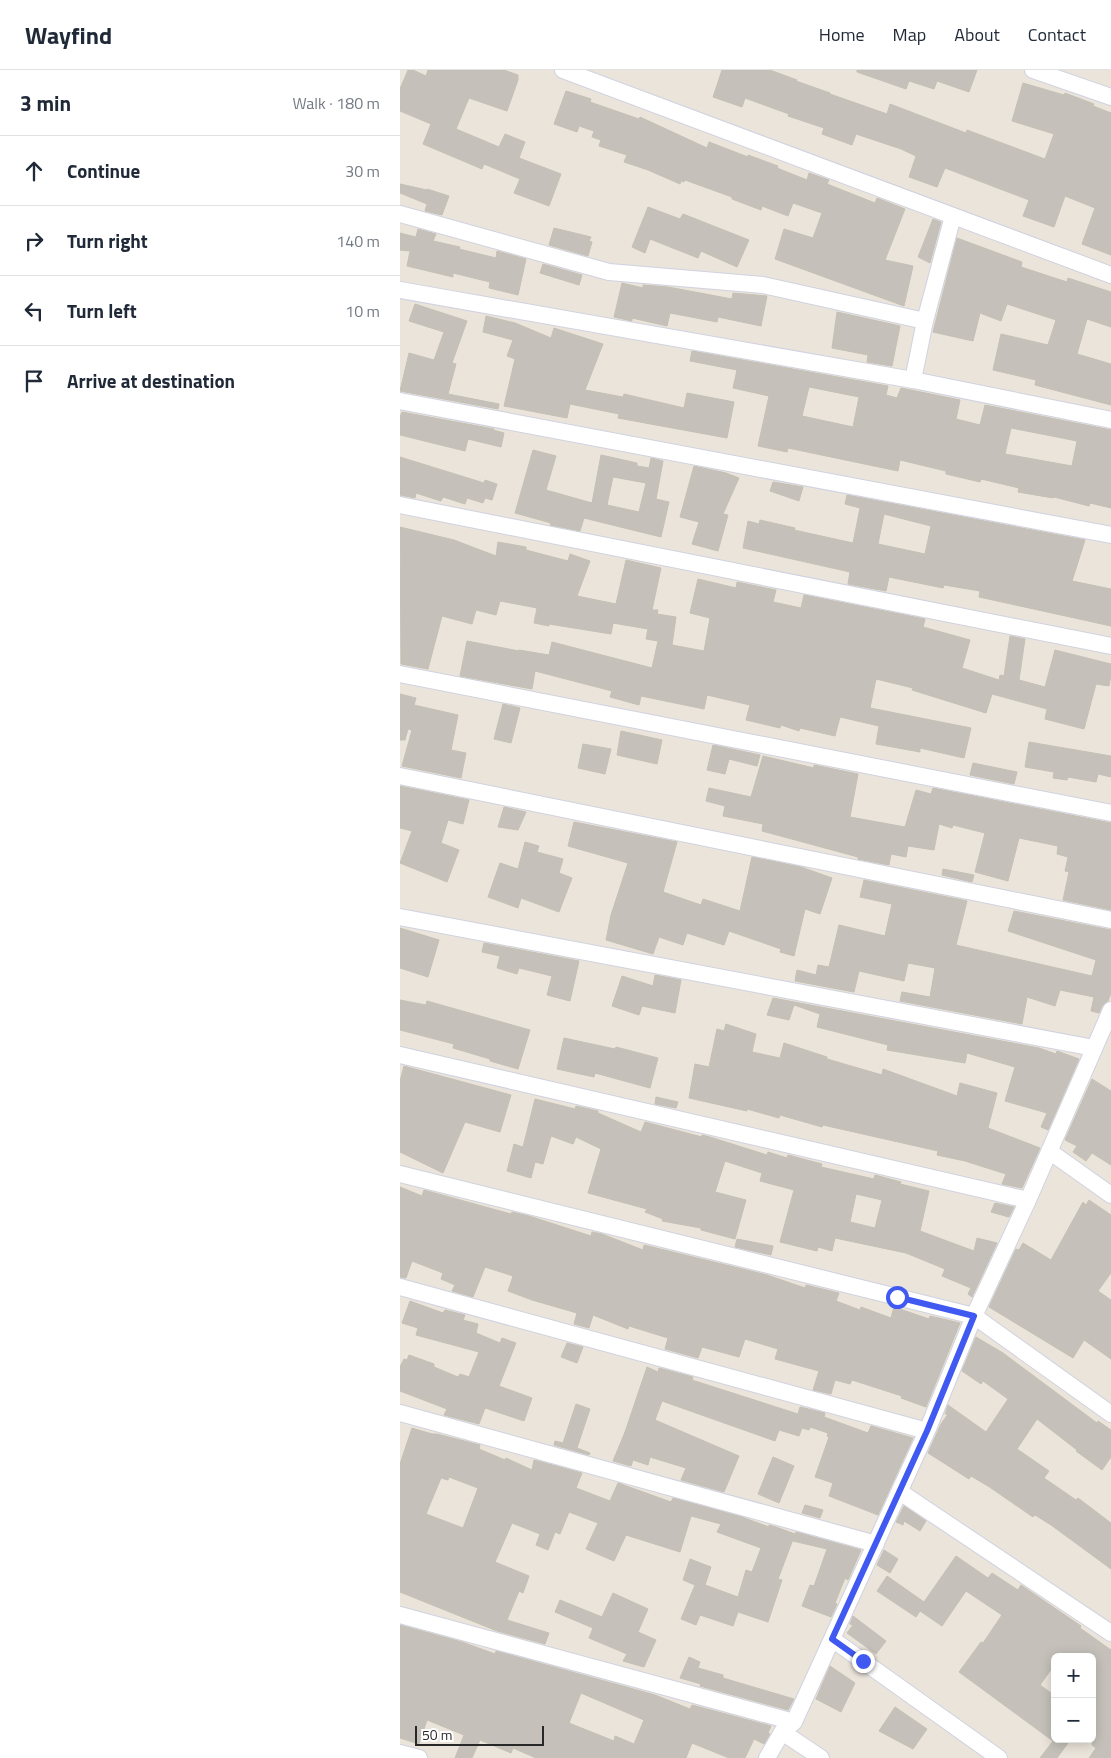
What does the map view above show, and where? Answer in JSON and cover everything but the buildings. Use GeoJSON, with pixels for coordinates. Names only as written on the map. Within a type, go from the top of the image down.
{"type":"FeatureCollection","features":[{"type":"Feature","properties":{"kind":"street"},"geometry":{"type":"LineString","coordinates":[[563,70],[1111,275]]}},
{"type":"Feature","properties":{"kind":"street"},"geometry":{"type":"LineString","coordinates":[[1033,70],[1111,97]]}},
{"type":"Feature","properties":{"kind":"street"},"geometry":{"type":"LineString","coordinates":[[400,214],[609,272],[763,285],[925,320]]}},
{"type":"Feature","properties":{"kind":"street"},"geometry":{"type":"LineString","coordinates":[[913,380],[925,320],[953,216]]}},
{"type":"Feature","properties":{"kind":"street"},"geometry":{"type":"LineString","coordinates":[[400,290],[913,380],[1111,420]]}},
{"type":"Feature","properties":{"kind":"street"},"geometry":{"type":"LineString","coordinates":[[400,401],[1111,535]]}},
{"type":"Feature","properties":{"kind":"street"},"geometry":{"type":"LineString","coordinates":[[400,506],[1111,646]]}},
{"type":"Feature","properties":{"kind":"street"},"geometry":{"type":"LineString","coordinates":[[400,674],[1111,813]]}},
{"type":"Feature","properties":{"kind":"street"},"geometry":{"type":"LineString","coordinates":[[400,776],[1111,920]]}},
{"type":"Feature","properties":{"kind":"street"},"geometry":{"type":"LineString","coordinates":[[400,917],[1094,1048]]}},
{"type":"Feature","properties":{"kind":"street"},"geometry":{"type":"LineString","coordinates":[[767,1758],[788,1727],[832,1639],[900,1492],[974,1316],[1028,1200],[1111,1010]]}},
{"type":"Feature","properties":{"kind":"street"},"geometry":{"type":"LineString","coordinates":[[400,1055],[1028,1200]]}},
{"type":"Feature","properties":{"kind":"street"},"geometry":{"type":"LineString","coordinates":[[1049,1151],[1108,1188]]}},
{"type":"Feature","properties":{"kind":"street"},"geometry":{"type":"LineString","coordinates":[[400,1174],[974,1316],[1111,1414]]}},
{"type":"Feature","properties":{"kind":"street"},"geometry":{"type":"LineString","coordinates":[[400,1287],[927,1431]]}},
{"type":"Feature","properties":{"kind":"street"},"geometry":{"type":"LineString","coordinates":[[400,1413],[876,1544]]}},
{"type":"Feature","properties":{"kind":"street"},"geometry":{"type":"LineString","coordinates":[[900,1492],[1111,1633]]}},
{"type":"Feature","properties":{"kind":"street"},"geometry":{"type":"LineString","coordinates":[[400,1615],[788,1727],[821,1758]]}},
{"type":"Feature","properties":{"kind":"street"},"geometry":{"type":"LineString","coordinates":[[832,1639],[999,1758]]}},
{"type":"Feature","properties":{"kind":"street"},"geometry":{"type":"LineString","coordinates":[[400,1753],[419,1758]]}},
{"type":"Feature","properties":{"kind":"route"},"geometry":{"type":"LineString","coordinates":[[863,1661],[832,1639],[927,1431],[974,1316],[897,1297]]}}]}
